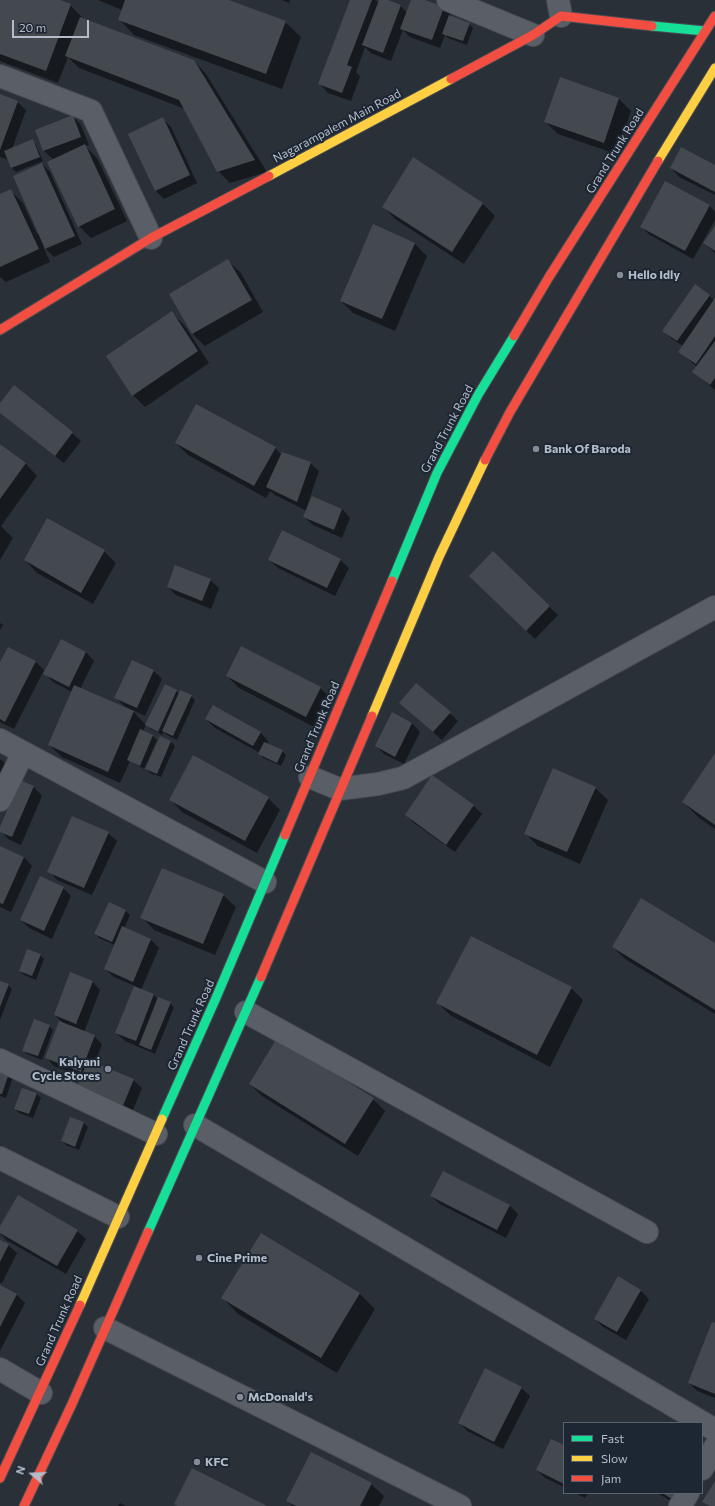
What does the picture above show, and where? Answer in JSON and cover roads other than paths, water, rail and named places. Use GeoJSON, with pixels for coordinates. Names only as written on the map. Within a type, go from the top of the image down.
{"type":"FeatureCollection","features":[{"type":"Feature","properties":{"kind":"main road","name":"Nagarampalem Main Road"},"geometry":{"type":"LineString","coordinates":[[0,330],[151,238],[533,35],[560,8],[705,31]]}},
{"type":"Feature","properties":{"kind":"main road","name":"Grand Trunk Road"},"geometry":{"type":"LineString","coordinates":[[0,1478],[41,1393],[156,1134],[310,777],[437,473],[467,416],[549,277],[715,16]]}},
{"type":"Feature","properties":{"kind":"main road"},"geometry":{"type":"LineString","coordinates":[[24,1506],[72,1404],[246,1012],[439,557],[475,479],[510,412],[558,328],[715,68]]}},
{"type":"Feature","properties":{"kind":"street"},"geometry":{"type":"LineString","coordinates":[[448,0],[533,35]]}},
{"type":"Feature","properties":{"kind":"street"},"geometry":{"type":"LineString","coordinates":[[0,76],[91,111],[151,238]]}},
{"type":"Feature","properties":{"kind":"street"},"geometry":{"type":"LineString","coordinates":[[310,777],[340,789],[378,784],[403,778],[715,607]]}},
{"type":"Feature","properties":{"kind":"street"},"geometry":{"type":"LineString","coordinates":[[0,740],[265,882]]}},
{"type":"Feature","properties":{"kind":"street"},"geometry":{"type":"LineString","coordinates":[[0,800],[22,753]]}},
{"type":"Feature","properties":{"kind":"street"},"geometry":{"type":"LineString","coordinates":[[246,1012],[648,1232]]}},
{"type":"Feature","properties":{"kind":"street"},"geometry":{"type":"LineString","coordinates":[[0,1060],[156,1134]]}},
{"type":"Feature","properties":{"kind":"street"},"geometry":{"type":"LineString","coordinates":[[195,1126],[701,1422]]}},
{"type":"Feature","properties":{"kind":"street"},"geometry":{"type":"LineString","coordinates":[[0,1158],[118,1217]]}},
{"type":"Feature","properties":{"kind":"street"},"geometry":{"type":"LineString","coordinates":[[105,1328],[460,1506]]}},
{"type":"Feature","properties":{"kind":"street"},"geometry":{"type":"LineString","coordinates":[[0,1369],[41,1393]]}},
{"type":"Feature","properties":{"kind":"street"},"geometry":{"type":"LineString","coordinates":[[703,1423],[715,1430]]}},
{"type":"Feature","properties":{"kind":"street"},"geometry":{"type":"LineString","coordinates":[[703,1467],[715,1447]]}},
{"type":"Feature","properties":{"kind":"street"},"geometry":{"type":"LineString","coordinates":[[680,1506],[687,1494]]}},
{"type":"Feature","properties":{"kind":"place","name":"Hello Idly"},"geometry":{"type":"Point","coordinates":[620,275]}},
{"type":"Feature","properties":{"kind":"place","name":"Bank Of Baroda"},"geometry":{"type":"Point","coordinates":[536,449]}},
{"type":"Feature","properties":{"kind":"place","name":"Kalyani Cycle Stores"},"geometry":{"type":"Point","coordinates":[108,1069]}},
{"type":"Feature","properties":{"kind":"place","name":"Cine Prime"},"geometry":{"type":"Point","coordinates":[199,1258]}},
{"type":"Feature","properties":{"kind":"place","name":"McDonald's"},"geometry":{"type":"Point","coordinates":[240,1397]}},
{"type":"Feature","properties":{"kind":"place","name":"KFC"},"geometry":{"type":"Point","coordinates":[197,1462]}}]}
